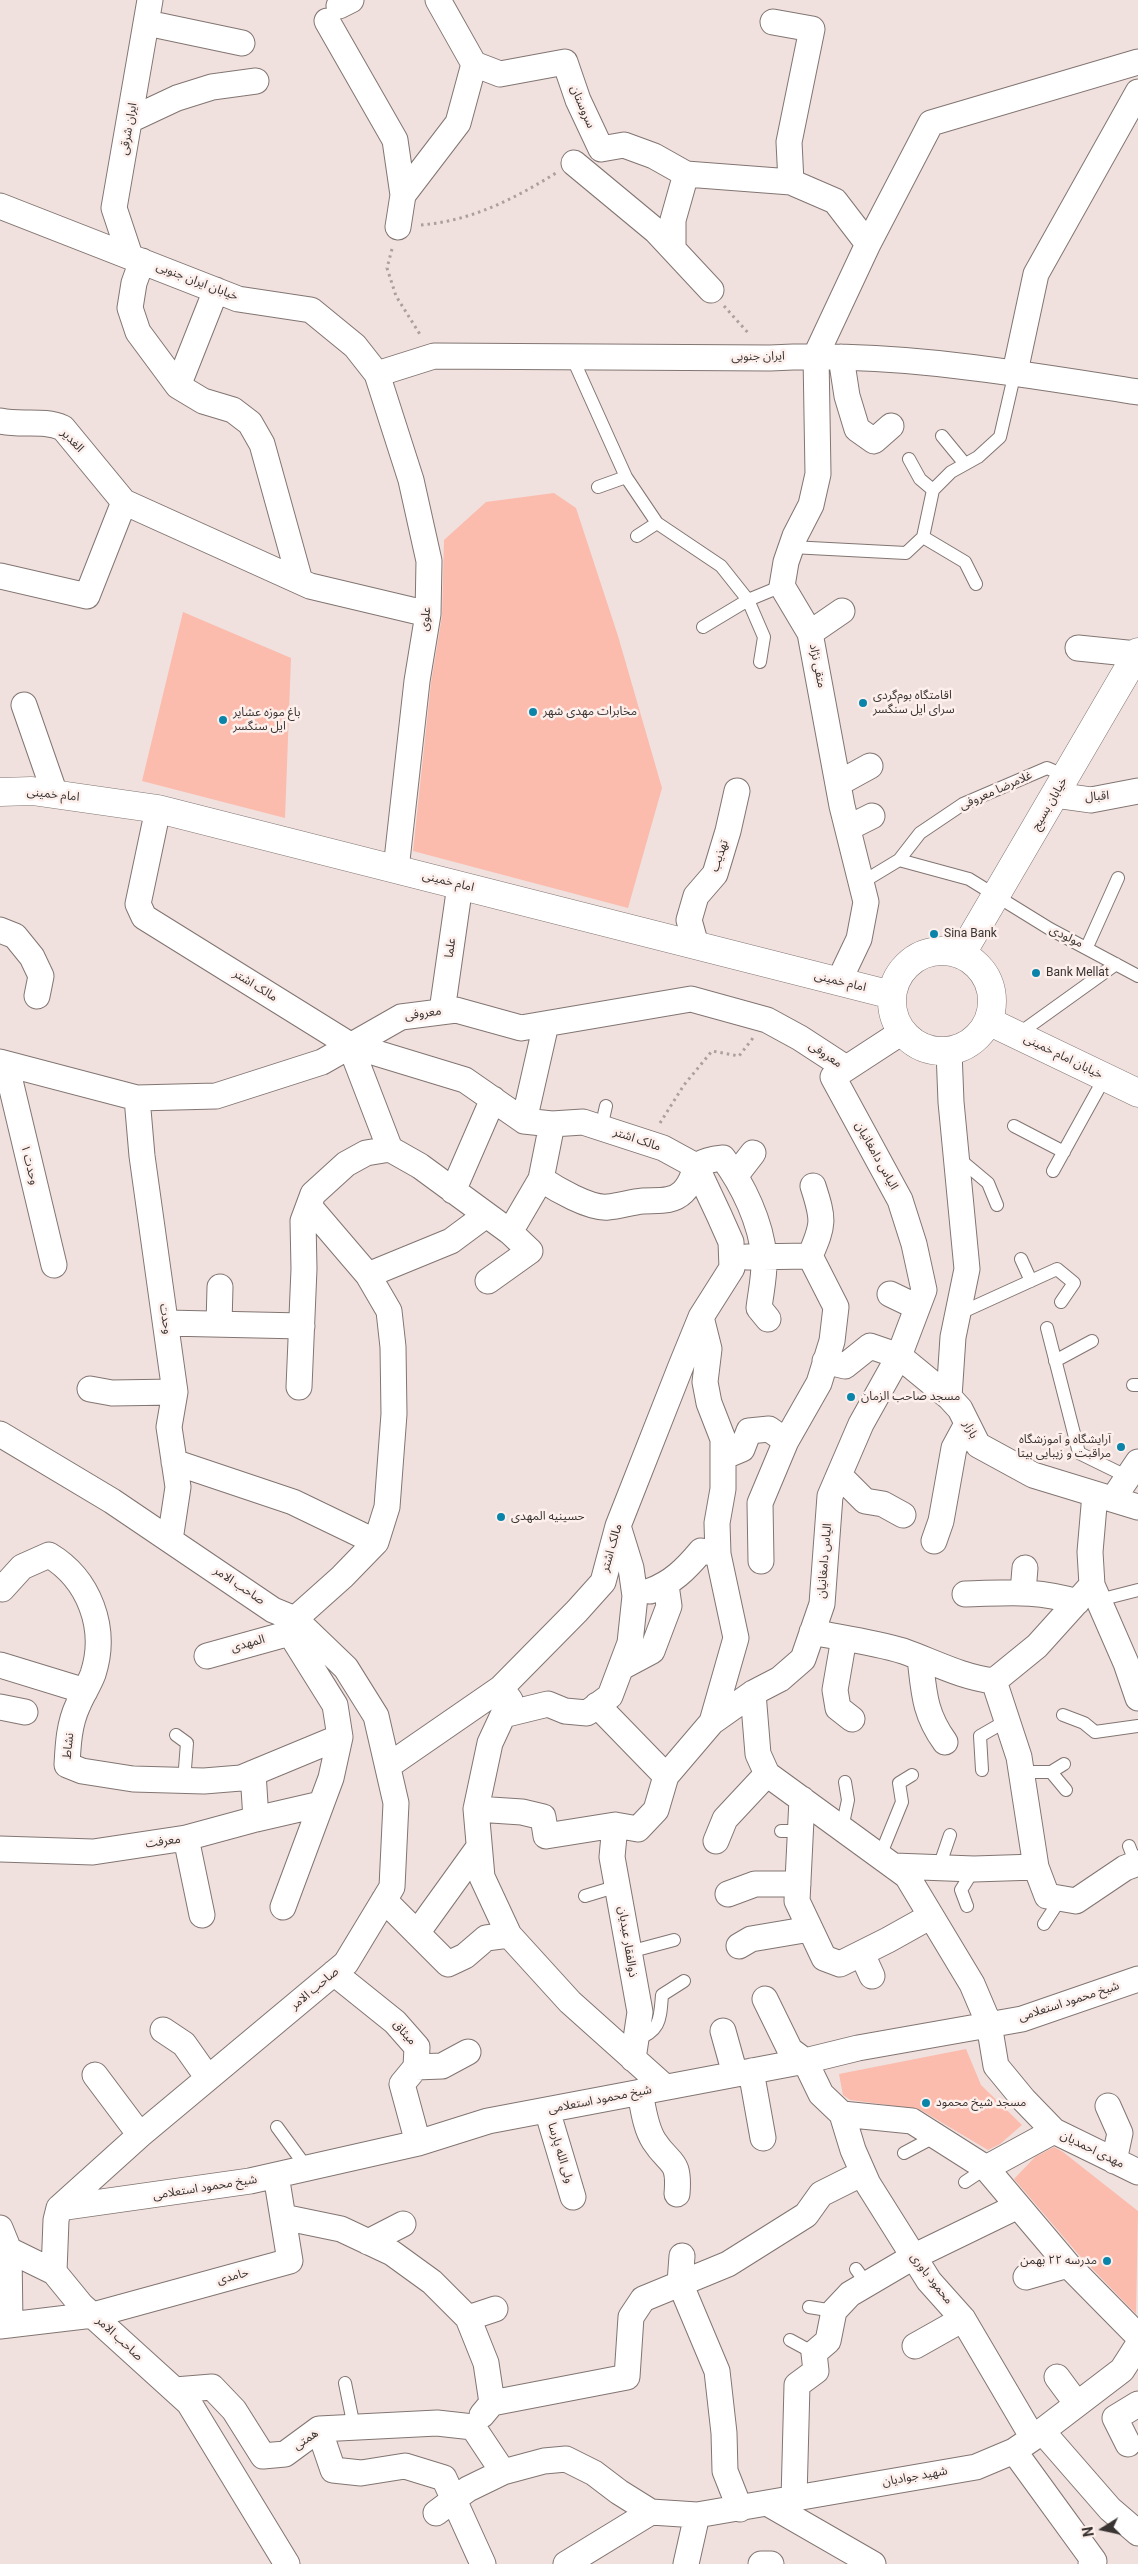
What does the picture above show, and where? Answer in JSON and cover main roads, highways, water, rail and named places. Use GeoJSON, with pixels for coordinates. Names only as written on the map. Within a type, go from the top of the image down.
{"type":"FeatureCollection","features":[{"type":"Feature","properties":{"kind":"place","name":"اقامتگاه بوم‌گردی سرای ایل سنگسر"},"geometry":{"type":"Point","coordinates":[863,703]}},
{"type":"Feature","properties":{"kind":"place","name":"مخابرات مهدی شهر"},"geometry":{"type":"Point","coordinates":[533,712]}},
{"type":"Feature","properties":{"kind":"place","name":"باغ موزه عشایر ایل سنگسر"},"geometry":{"type":"Point","coordinates":[223,720]}},
{"type":"Feature","properties":{"kind":"place","name":"Sina Bank"},"geometry":{"type":"Point","coordinates":[934,934]}},
{"type":"Feature","properties":{"kind":"place","name":"Bank Mellat"},"geometry":{"type":"Point","coordinates":[1036,973]}},
{"type":"Feature","properties":{"kind":"place","name":"مسجد صاحب الزمان"},"geometry":{"type":"Point","coordinates":[851,1397]}},
{"type":"Feature","properties":{"kind":"place","name":"آرایشگاه و آموزشگاه مراقبت و زیبایی بیتا"},"geometry":{"type":"Point","coordinates":[1121,1447]}},
{"type":"Feature","properties":{"kind":"place","name":"حسینیه المهدی"},"geometry":{"type":"Point","coordinates":[501,1517]}},
{"type":"Feature","properties":{"kind":"place","name":"مسجد شیخ محمود"},"geometry":{"type":"Point","coordinates":[926,2103]}},
{"type":"Feature","properties":{"kind":"place","name":"مدرسه ۲۲ بهمن"},"geometry":{"type":"Point","coordinates":[1107,2261]}}]}
